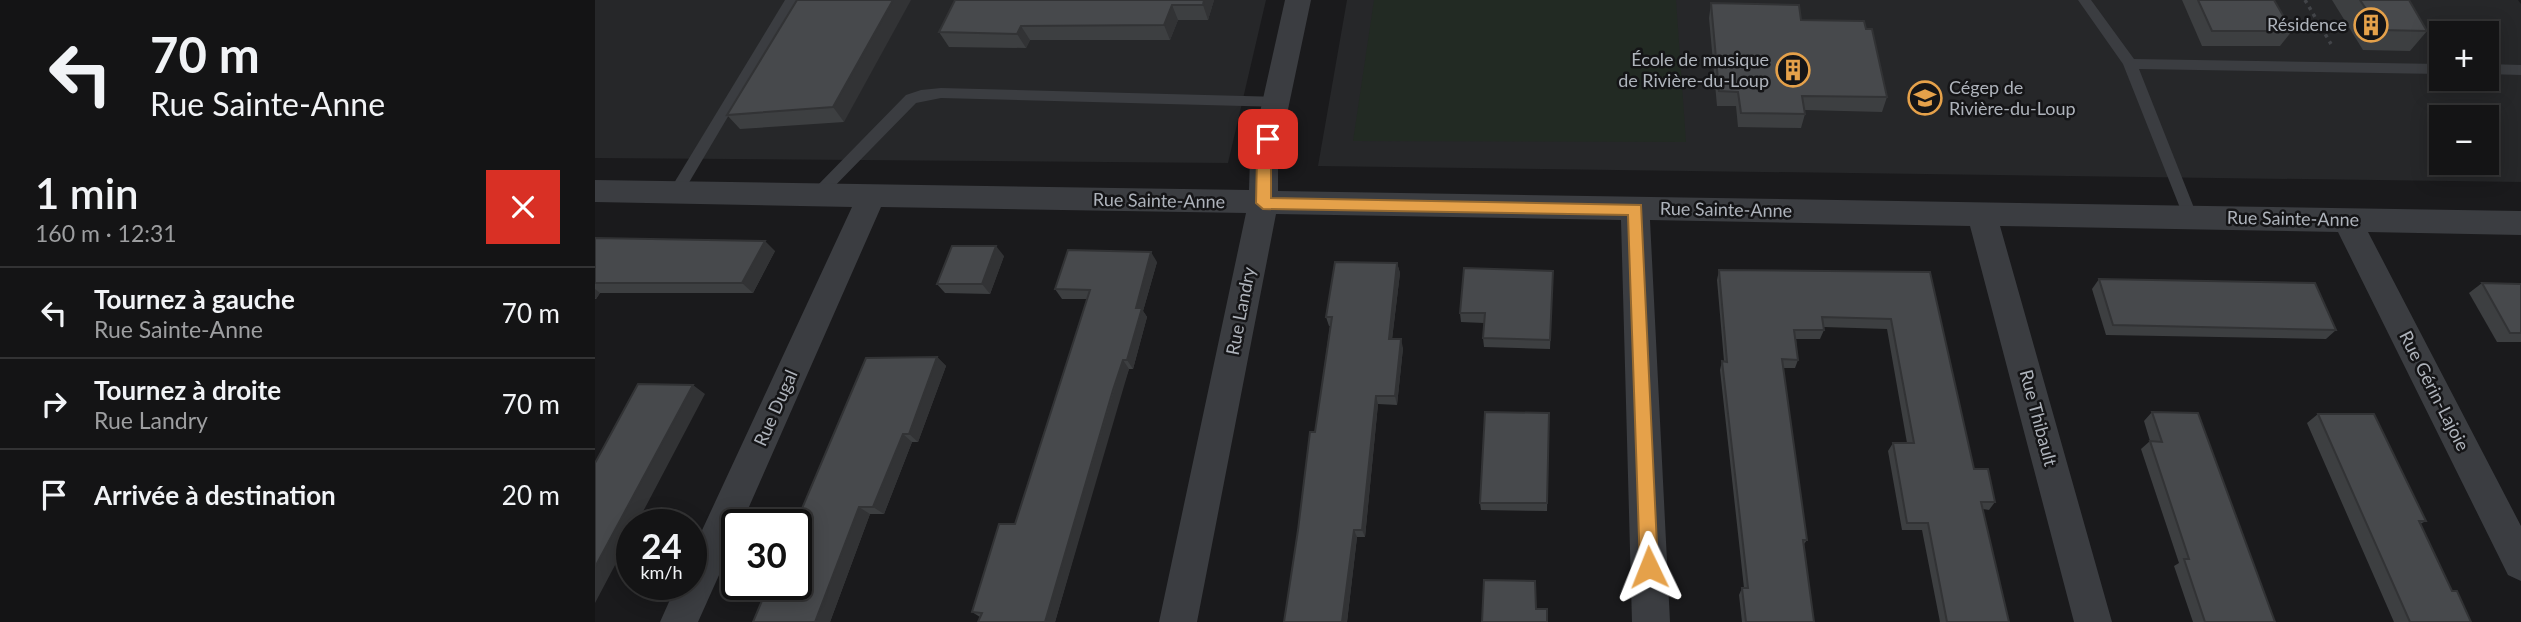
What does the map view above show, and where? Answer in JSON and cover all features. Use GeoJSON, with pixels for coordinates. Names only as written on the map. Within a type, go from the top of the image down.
{"type":"FeatureCollection","features":[{"type":"Feature","properties":{"kind":"street","name":"Rue Landry"},"geometry":{"type":"LineString","coordinates":[[1178,622],[1263,203],[1264,157],[1298,0]]}},
{"type":"Feature","properties":{"kind":"street","name":"Rue Sainte-Anne"},"geometry":{"type":"LineString","coordinates":[[595,191],[2521,223]]}},
{"type":"Feature","properties":{"kind":"street","name":"Rue Dugal"},"geometry":{"type":"LineString","coordinates":[[680,622],[872,195]]}},
{"type":"Feature","properties":{"kind":"street"},"geometry":{"type":"LineString","coordinates":[[1635,209],[1651,622]]}},
{"type":"Feature","properties":{"kind":"street","name":"Rue Thibault"},"geometry":{"type":"LineString","coordinates":[[1982,215],[2093,622]]}},
{"type":"Feature","properties":{"kind":"street","name":"Rue Gérin-Lajoie"},"geometry":{"type":"LineString","coordinates":[[2347,220],[2521,563]]}},
{"type":"Feature","properties":{"kind":"lane"},"geometry":{"type":"LineString","coordinates":[[676,192],[791,0]]}},
{"type":"Feature","properties":{"kind":"lane"},"geometry":{"type":"LineString","coordinates":[[2084,0],[2124,52],[2130,64],[2191,218]]}},
{"type":"Feature","properties":{"kind":"lane"},"geometry":{"type":"LineString","coordinates":[[2130,64],[2429,69]]}},
{"type":"Feature","properties":{"kind":"lane"},"geometry":{"type":"LineString","coordinates":[[2499,69],[2521,70]]}},
{"type":"Feature","properties":{"kind":"lane"},"geometry":{"type":"LineString","coordinates":[[820,193],[903,106],[921,95],[940,93],[1277,102]]}},
{"type":"Feature","properties":{"kind":"path"},"geometry":{"type":"LineString","coordinates":[[2305,0],[2345,68]]}},
{"type":"Feature","properties":{"kind":"shaded area"},"geometry":{"type":"Polygon","coordinates":[[[595,0],[1266,0],[1228,163],[595,158],[595,0]]]}},
{"type":"Feature","properties":{"kind":"shaded area","name":"Cégep de Rivière-du-Loup"},"geometry":{"type":"Polygon","coordinates":[[[1347,0],[2518,0],[2521,4],[2521,182],[1318,166],[1347,0]]]}},
{"type":"Feature","properties":{"kind":"shaded area"},"geometry":{"type":"Polygon","coordinates":[[[1374,0],[1676,0],[1686,142],[1353,141],[1374,0]]]}},
{"type":"Feature","properties":{"kind":"building"},"geometry":{"type":"Polygon","coordinates":[[[797,0],[893,0],[833,107],[727,115],[797,0]]]}},
{"type":"Feature","properties":{"kind":"building"},"geometry":{"type":"Polygon","coordinates":[[[955,0],[1204,0],[1203,5],[1172,5],[1164,25],[1021,26],[1017,34],[939,32],[955,0]]]}},
{"type":"Feature","properties":{"kind":"building"},"geometry":{"type":"Polygon","coordinates":[[[2198,0],[2274,0],[2292,31],[2212,31],[2198,0]]]}},
{"type":"Feature","properties":{"kind":"building"},"geometry":{"type":"Polygon","coordinates":[[[2360,0],[2409,0],[2427,31],[2380,30],[2360,0]]]}},
{"type":"Feature","properties":{"kind":"building","name":"École de musique de Rivière-du-Loup"},"geometry":{"type":"Polygon","coordinates":[[[1711,3],[1799,5],[1801,20],[1864,21],[1866,29],[1872,29],[1887,97],[1802,96],[1805,114],[1741,113],[1738,92],[1719,91],[1711,3]]]}},
{"type":"Feature","properties":{"kind":"building"},"geometry":{"type":"Polygon","coordinates":[[[595,238],[765,241],[742,283],[595,283],[595,238]]]}},
{"type":"Feature","properties":{"kind":"building"},"geometry":{"type":"Polygon","coordinates":[[[952,246],[996,246],[982,284],[937,284],[952,246]]]}},
{"type":"Feature","properties":{"kind":"building"},"geometry":{"type":"Polygon","coordinates":[[[1068,250],[1151,252],[1136,308],[1142,308],[1127,360],[1123,360],[1113,390],[1045,622],[978,622],[982,613],[972,612],[999,524],[1015,524],[1090,290],[1055,289],[1068,250]]]}},
{"type":"Feature","properties":{"kind":"building"},"geometry":{"type":"Polygon","coordinates":[[[1335,262],[1397,263],[1389,339],[1401,339],[1395,396],[1376,396],[1362,530],[1354,530],[1342,622],[1284,622],[1310,432],[1315,432],[1332,317],[1326,317],[1335,262]]]}},
{"type":"Feature","properties":{"kind":"building"},"geometry":{"type":"Polygon","coordinates":[[[1464,268],[1553,271],[1550,340],[1483,338],[1485,313],[1460,313],[1464,268]]]}},
{"type":"Feature","properties":{"kind":"building"},"geometry":{"type":"Polygon","coordinates":[[[1719,270],[1930,272],[1974,469],[1988,469],[1995,502],[1981,502],[2009,622],[1947,622],[1928,523],[1907,523],[1893,443],[1914,443],[1891,319],[1822,317],[1824,330],[1794,330],[1798,360],[1782,359],[1807,540],[1803,540],[1814,622],[1746,622],[1742,588],[1748,588],[1722,361],[1727,362],[1719,270]]]}},
{"type":"Feature","properties":{"kind":"building"},"geometry":{"type":"Polygon","coordinates":[[[2099,279],[2315,283],[2336,330],[2113,325],[2099,279]]]}},
{"type":"Feature","properties":{"kind":"building"},"geometry":{"type":"Polygon","coordinates":[[[2482,283],[2521,284],[2521,333],[2510,333],[2482,283]]]}},
{"type":"Feature","properties":{"kind":"building"},"geometry":{"type":"Polygon","coordinates":[[[937,357],[909,434],[903,434],[873,507],[859,507],[815,622],[753,622],[762,600],[812,600],[812,509],[802,509],[866,358],[937,357]]]}},
{"type":"Feature","properties":{"kind":"building"},"geometry":{"type":"Polygon","coordinates":[[[638,384],[693,385],[626,509],[616,509],[616,528],[595,567],[595,463],[638,384]]]}},
{"type":"Feature","properties":{"kind":"building"},"geometry":{"type":"Polygon","coordinates":[[[1485,412],[1549,413],[1547,503],[1480,503],[1485,412]]]}},
{"type":"Feature","properties":{"kind":"building"},"geometry":{"type":"Polygon","coordinates":[[[2152,412],[2198,413],[2275,622],[2205,622],[2184,559],[2189,559],[2150,441],[2162,442],[2152,412]]]}},
{"type":"Feature","properties":{"kind":"building"},"geometry":{"type":"Polygon","coordinates":[[[2318,414],[2374,414],[2426,521],[2419,521],[2452,591],[2457,591],[2471,622],[2410,622],[2318,414]]]}},
{"type":"Feature","properties":{"kind":"building"},"geometry":{"type":"Polygon","coordinates":[[[1484,580],[1535,581],[1536,609],[1547,609],[1547,622],[1482,622],[1484,580]]]}},
{"type":"Feature","properties":{"kind":"place","name":"Résidence"},"geometry":{"type":"Point","coordinates":[2371,25]}},
{"type":"Feature","properties":{"kind":"place","name":"École de musique de Rivière-du-Loup"},"geometry":{"type":"Point","coordinates":[1793,70]}},
{"type":"Feature","properties":{"kind":"place","name":"Cégep de Rivière-du-Loup"},"geometry":{"type":"Point","coordinates":[1925,98]}},
{"type":"Feature","properties":{"kind":"route"},"geometry":{"type":"LineString","coordinates":[[1268,139],[1264,157],[1263,203],[1635,209],[1649,567]]}}]}
